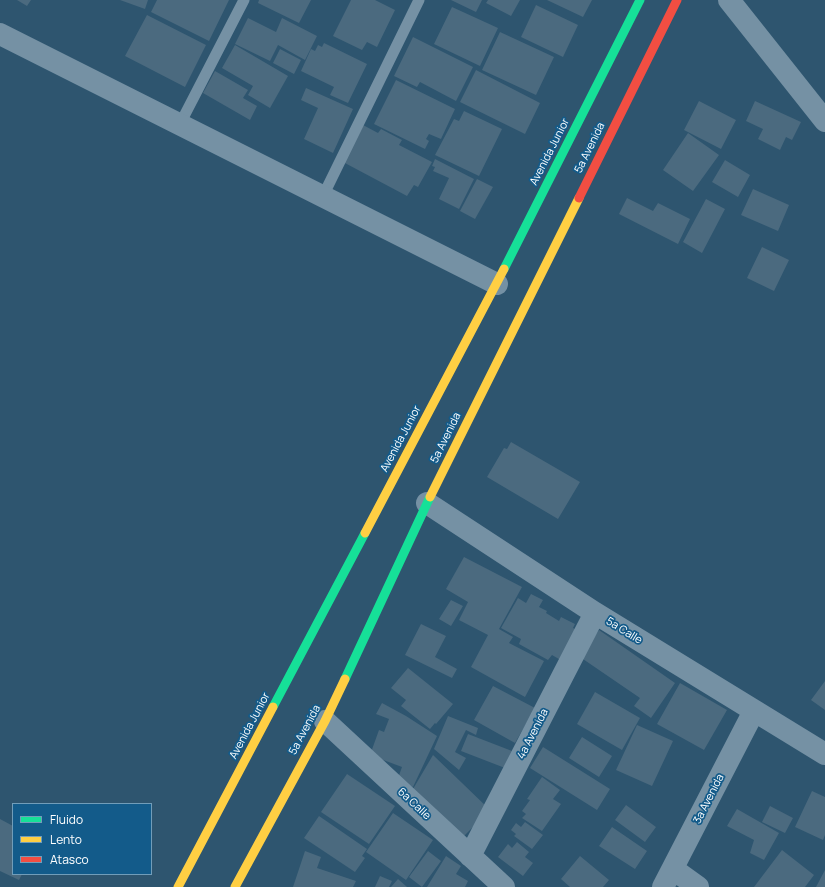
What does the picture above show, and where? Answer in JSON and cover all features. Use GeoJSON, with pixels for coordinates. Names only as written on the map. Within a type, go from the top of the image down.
{"type":"FeatureCollection","features":[{"type":"Feature","properties":{"kind":"main road","name":"Avenida Junior"},"geometry":{"type":"LineString","coordinates":[[178,887],[497,284],[640,0]]}},
{"type":"Feature","properties":{"kind":"main road","name":"5a Avenida"},"geometry":{"type":"LineString","coordinates":[[235,887],[324,721],[427,503],[677,0]]}},
{"type":"Feature","properties":{"kind":"street"},"geometry":{"type":"LineString","coordinates":[[729,0],[825,121]]}},
{"type":"Feature","properties":{"kind":"street"},"geometry":{"type":"LineString","coordinates":[[0,34],[497,284]]}},
{"type":"Feature","properties":{"kind":"street","name":"5a Calle"},"geometry":{"type":"LineString","coordinates":[[427,503],[596,613],[825,754]]}},
{"type":"Feature","properties":{"kind":"street","name":"4a Avenida"},"geometry":{"type":"LineString","coordinates":[[470,856],[596,613]]}},
{"type":"Feature","properties":{"kind":"street","name":"3a Avenida"},"geometry":{"type":"LineString","coordinates":[[668,878],[754,711]]}},
{"type":"Feature","properties":{"kind":"street","name":"6a Calle"},"geometry":{"type":"LineString","coordinates":[[324,721],[504,887]]}},
{"type":"Feature","properties":{"kind":"street"},"geometry":{"type":"LineString","coordinates":[[668,878],[698,887]]}},
{"type":"Feature","properties":{"kind":"lane"},"geometry":{"type":"LineString","coordinates":[[180,124],[244,0]]}},
{"type":"Feature","properties":{"kind":"lane"},"geometry":{"type":"LineString","coordinates":[[323,196],[419,0]]}},
{"type":"Feature","properties":{"kind":"building"},"geometry":{"type":"Polygon","coordinates":[[[17,0],[31,0],[27,6],[17,0]]]}},
{"type":"Feature","properties":{"kind":"building"},"geometry":{"type":"Polygon","coordinates":[[[120,0],[148,0],[145,9],[120,0]]]}},
{"type":"Feature","properties":{"kind":"building"},"geometry":{"type":"Polygon","coordinates":[[[157,0],[229,0],[209,41],[151,12],[157,0]]]}},
{"type":"Feature","properties":{"kind":"building"},"geometry":{"type":"Polygon","coordinates":[[[259,0],[311,0],[299,23],[258,3],[259,0]]]}},
{"type":"Feature","properties":{"kind":"building"},"geometry":{"type":"Polygon","coordinates":[[[351,0],[375,0],[395,10],[377,47],[367,42],[362,50],[333,36],[351,0]]]}},
{"type":"Feature","properties":{"kind":"building"},"geometry":{"type":"Polygon","coordinates":[[[451,0],[482,0],[476,12],[451,0]]]}},
{"type":"Feature","properties":{"kind":"building"},"geometry":{"type":"Polygon","coordinates":[[[488,0],[520,0],[511,16],[486,3],[488,0]]]}},
{"type":"Feature","properties":{"kind":"building"},"geometry":{"type":"Polygon","coordinates":[[[547,0],[592,0],[583,17],[547,0]]]}},
{"type":"Feature","properties":{"kind":"building"},"geometry":{"type":"Polygon","coordinates":[[[536,5],[578,25],[563,57],[521,37],[536,5]]]}},
{"type":"Feature","properties":{"kind":"building"},"geometry":{"type":"Polygon","coordinates":[[[452,7],[498,28],[480,66],[434,44],[452,7]]]}},
{"type":"Feature","properties":{"kind":"building"},"geometry":{"type":"Polygon","coordinates":[[[147,15],[206,45],[185,87],[125,56],[147,15]]]}},
{"type":"Feature","properties":{"kind":"building"},"geometry":{"type":"Polygon","coordinates":[[[248,18],[276,32],[282,18],[317,36],[305,60],[278,45],[270,61],[235,44],[248,18]]]}},
{"type":"Feature","properties":{"kind":"building"},"geometry":{"type":"Polygon","coordinates":[[[500,32],[554,57],[536,95],[482,70],[500,32]]]}},
{"type":"Feature","properties":{"kind":"building"},"geometry":{"type":"Polygon","coordinates":[[[413,37],[473,67],[456,101],[420,82],[417,87],[394,76],[413,37]]]}},
{"type":"Feature","properties":{"kind":"building"},"geometry":{"type":"Polygon","coordinates":[[[324,43],[367,64],[348,103],[330,95],[334,87],[301,71],[311,49],[315,51],[318,45],[322,47],[324,43]]]}},
{"type":"Feature","properties":{"kind":"building"},"geometry":{"type":"Polygon","coordinates":[[[235,45],[288,76],[270,108],[248,95],[253,86],[222,68],[235,45]]]}},
{"type":"Feature","properties":{"kind":"building"},"geometry":{"type":"Polygon","coordinates":[[[280,49],[301,60],[294,74],[273,63],[280,49]]]}},
{"type":"Feature","properties":{"kind":"building"},"geometry":{"type":"Polygon","coordinates":[[[476,70],[540,103],[525,134],[460,102],[476,70]]]}},
{"type":"Feature","properties":{"kind":"building"},"geometry":{"type":"Polygon","coordinates":[[[215,71],[248,90],[243,98],[257,106],[250,120],[203,93],[215,71]]]}},
{"type":"Feature","properties":{"kind":"building"},"geometry":{"type":"Polygon","coordinates":[[[396,80],[455,109],[441,139],[429,134],[426,139],[429,141],[425,149],[374,124],[396,80]]]}},
{"type":"Feature","properties":{"kind":"building"},"geometry":{"type":"Polygon","coordinates":[[[306,88],[353,109],[333,153],[304,139],[318,108],[301,100],[306,88]]]}},
{"type":"Feature","properties":{"kind":"building"},"geometry":{"type":"Polygon","coordinates":[[[699,101],[736,120],[721,149],[684,130],[699,101]]]}},
{"type":"Feature","properties":{"kind":"building"},"geometry":{"type":"Polygon","coordinates":[[[755,101],[801,122],[792,140],[786,137],[780,150],[758,139],[763,129],[746,121],[755,101]]]}},
{"type":"Feature","properties":{"kind":"building"},"geometry":{"type":"Polygon","coordinates":[[[464,111],[502,129],[479,176],[435,155],[454,119],[459,121],[464,111]]]}},
{"type":"Feature","properties":{"kind":"building"},"geometry":{"type":"Polygon","coordinates":[[[363,125],[378,133],[381,129],[402,140],[399,145],[432,162],[418,187],[414,185],[407,196],[343,162],[363,125]]]}},
{"type":"Feature","properties":{"kind":"building"},"geometry":{"type":"Polygon","coordinates":[[[688,133],[719,155],[693,191],[663,170],[688,133]]]}},
{"type":"Feature","properties":{"kind":"building"},"geometry":{"type":"Polygon","coordinates":[[[435,159],[474,179],[459,209],[439,199],[449,178],[433,171],[435,167],[432,166],[435,159]]]}},
{"type":"Feature","properties":{"kind":"building"},"geometry":{"type":"Polygon","coordinates":[[[725,160],[750,175],[738,197],[712,182],[725,160]]]}},
{"type":"Feature","properties":{"kind":"building"},"geometry":{"type":"Polygon","coordinates":[[[477,179],[493,187],[475,219],[460,211],[477,179]]]}},
{"type":"Feature","properties":{"kind":"building"},"geometry":{"type":"Polygon","coordinates":[[[753,189],[789,205],[778,231],[741,215],[753,189]]]}},
{"type":"Feature","properties":{"kind":"building"},"geometry":{"type":"Polygon","coordinates":[[[627,198],[653,211],[658,203],[690,219],[678,244],[619,214],[627,198]]]}},
{"type":"Feature","properties":{"kind":"building"},"geometry":{"type":"Polygon","coordinates":[[[706,199],[725,209],[702,253],[683,242],[706,199]]]}},
{"type":"Feature","properties":{"kind":"building"},"geometry":{"type":"Polygon","coordinates":[[[762,247],[789,260],[774,291],[747,278],[762,247]]]}},
{"type":"Feature","properties":{"kind":"building"},"geometry":{"type":"Polygon","coordinates":[[[511,442],[580,482],[558,519],[487,477],[504,448],[507,449],[511,442]]]}},
{"type":"Feature","properties":{"kind":"building"},"geometry":{"type":"Polygon","coordinates":[[[464,557],[522,587],[499,629],[513,637],[509,643],[544,661],[525,697],[471,667],[488,635],[459,620],[468,602],[446,589],[464,557]]]}},
{"type":"Feature","properties":{"kind":"building"},"geometry":{"type":"Polygon","coordinates":[[[531,594],[543,600],[539,607],[547,611],[546,613],[559,621],[561,617],[575,624],[573,628],[580,632],[564,662],[552,655],[548,660],[519,644],[521,639],[501,628],[518,598],[526,603],[531,594]]]}},
{"type":"Feature","properties":{"kind":"building"},"geometry":{"type":"Polygon","coordinates":[[[451,600],[463,606],[451,626],[439,619],[451,600]]]}},
{"type":"Feature","properties":{"kind":"building"},"geometry":{"type":"Polygon","coordinates":[[[421,624],[446,636],[435,657],[457,669],[452,678],[405,655],[421,624]]]}},
{"type":"Feature","properties":{"kind":"building"},"geometry":{"type":"Polygon","coordinates":[[[599,630],[675,683],[651,718],[634,706],[640,698],[580,657],[599,630]]]}},
{"type":"Feature","properties":{"kind":"building"},"geometry":{"type":"Polygon","coordinates":[[[408,668],[453,704],[430,729],[401,706],[406,700],[391,688],[408,668]]]}},
{"type":"Feature","properties":{"kind":"building"},"geometry":{"type":"Polygon","coordinates":[[[825,681],[825,710],[811,700],[825,681]]]}},
{"type":"Feature","properties":{"kind":"building"},"geometry":{"type":"Polygon","coordinates":[[[680,683],[727,710],[704,750],[657,724],[680,683]]]}},
{"type":"Feature","properties":{"kind":"building"},"geometry":{"type":"Polygon","coordinates":[[[493,686],[535,708],[515,743],[474,720],[493,686]]]}},
{"type":"Feature","properties":{"kind":"building"},"geometry":{"type":"Polygon","coordinates":[[[595,692],[640,718],[622,750],[577,724],[595,692]]]}},
{"type":"Feature","properties":{"kind":"building"},"geometry":{"type":"Polygon","coordinates":[[[382,703],[406,716],[437,736],[413,787],[397,781],[402,767],[370,755],[379,730],[384,732],[389,719],[376,714],[382,703]]]}},
{"type":"Feature","properties":{"kind":"building"},"geometry":{"type":"Polygon","coordinates":[[[448,716],[478,728],[476,735],[466,730],[455,752],[466,758],[459,770],[434,749],[448,716]]]}},
{"type":"Feature","properties":{"kind":"building"},"geometry":{"type":"Polygon","coordinates":[[[637,725],[673,741],[652,786],[616,770],[637,725]]]}},
{"type":"Feature","properties":{"kind":"building"},"geometry":{"type":"Polygon","coordinates":[[[468,734],[512,751],[505,768],[461,751],[468,734]]]}},
{"type":"Feature","properties":{"kind":"building"},"geometry":{"type":"Polygon","coordinates":[[[582,737],[612,756],[599,777],[569,758],[582,737]]]}},
{"type":"Feature","properties":{"kind":"building"},"geometry":{"type":"Polygon","coordinates":[[[543,747],[610,789],[597,810],[530,768],[543,747]]]}},
{"type":"Feature","properties":{"kind":"building"},"geometry":{"type":"Polygon","coordinates":[[[433,755],[490,810],[463,837],[413,789],[433,755]]]}},
{"type":"Feature","properties":{"kind":"building"},"geometry":{"type":"Polygon","coordinates":[[[347,774],[395,806],[369,844],[321,812],[347,774]]]}},
{"type":"Feature","properties":{"kind":"building"},"geometry":{"type":"Polygon","coordinates":[[[542,777],[560,790],[553,799],[561,804],[542,831],[522,818],[526,814],[522,811],[530,800],[527,799],[542,777]]]}},
{"type":"Feature","properties":{"kind":"building"},"geometry":{"type":"Polygon","coordinates":[[[812,791],[825,797],[825,835],[823,840],[795,827],[812,791]]]}},
{"type":"Feature","properties":{"kind":"building"},"geometry":{"type":"Polygon","coordinates":[[[626,805],[656,827],[645,842],[615,820],[626,805]]]}},
{"type":"Feature","properties":{"kind":"building"},"geometry":{"type":"Polygon","coordinates":[[[770,806],[793,818],[785,833],[762,822],[770,806]]]}},
{"type":"Feature","properties":{"kind":"building"},"geometry":{"type":"Polygon","coordinates":[[[737,809],[779,833],[764,860],[750,853],[754,840],[727,826],[737,809]]]}},
{"type":"Feature","properties":{"kind":"building"},"geometry":{"type":"Polygon","coordinates":[[[393,813],[433,840],[406,880],[366,852],[393,813]]]}},
{"type":"Feature","properties":{"kind":"building"},"geometry":{"type":"Polygon","coordinates":[[[319,816],[367,849],[362,856],[365,858],[355,872],[304,838],[319,816]]]}},
{"type":"Feature","properties":{"kind":"building"},"geometry":{"type":"Polygon","coordinates":[[[0,819],[12,825],[12,875],[22,875],[19,880],[0,871],[0,819]]]}},
{"type":"Feature","properties":{"kind":"building"},"geometry":{"type":"Polygon","coordinates":[[[525,822],[543,835],[532,849],[514,836],[516,834],[511,830],[516,823],[521,827],[525,822]]]}},
{"type":"Feature","properties":{"kind":"building"},"geometry":{"type":"Polygon","coordinates":[[[612,827],[647,851],[635,869],[599,846],[612,827]]]}},
{"type":"Feature","properties":{"kind":"building"},"geometry":{"type":"Polygon","coordinates":[[[517,842],[529,852],[525,857],[533,863],[523,876],[498,857],[508,844],[512,848],[517,842]]]}},
{"type":"Feature","properties":{"kind":"building"},"geometry":{"type":"Polygon","coordinates":[[[782,850],[814,875],[805,887],[754,887],[782,850]]]}},
{"type":"Feature","properties":{"kind":"building"},"geometry":{"type":"Polygon","coordinates":[[[305,851],[321,857],[317,868],[356,881],[353,887],[293,887],[305,851]]]}},
{"type":"Feature","properties":{"kind":"building"},"geometry":{"type":"Polygon","coordinates":[[[428,851],[441,861],[422,887],[409,877],[428,851]]]}},
{"type":"Feature","properties":{"kind":"building"},"geometry":{"type":"Polygon","coordinates":[[[446,856],[461,866],[456,874],[468,881],[465,887],[427,887],[446,856]]]}},
{"type":"Feature","properties":{"kind":"building"},"geometry":{"type":"Polygon","coordinates":[[[580,856],[609,880],[603,887],[570,887],[561,879],[580,856]]]}},
{"type":"Feature","properties":{"kind":"building"},"geometry":{"type":"Polygon","coordinates":[[[825,870],[825,887],[816,887],[825,870]]]}},
{"type":"Feature","properties":{"kind":"building"},"geometry":{"type":"Polygon","coordinates":[[[380,876],[392,881],[389,887],[375,887],[380,876]]]}},
{"type":"Feature","properties":{"kind":"building"},"geometry":{"type":"Polygon","coordinates":[[[398,879],[407,887],[391,887],[398,879]]]}},
{"type":"Feature","properties":{"kind":"traffic: fast"},"geometry":{"type":"LineString","coordinates":[[504,269],[640,0]]}},
{"type":"Feature","properties":{"kind":"traffic: fast"},"geometry":{"type":"LineString","coordinates":[[345,679],[430,497]]}},
{"type":"Feature","properties":{"kind":"traffic: fast"},"geometry":{"type":"LineString","coordinates":[[273,707],[365,533]]}},
{"type":"Feature","properties":{"kind":"traffic: slow"},"geometry":{"type":"LineString","coordinates":[[430,497],[579,198]]}},
{"type":"Feature","properties":{"kind":"traffic: slow"},"geometry":{"type":"LineString","coordinates":[[365,533],[504,269]]}},
{"type":"Feature","properties":{"kind":"traffic: slow"},"geometry":{"type":"LineString","coordinates":[[235,887],[325,721],[345,679]]}},
{"type":"Feature","properties":{"kind":"traffic: slow"},"geometry":{"type":"LineString","coordinates":[[178,887],[273,707]]}},
{"type":"Feature","properties":{"kind":"traffic: jam"},"geometry":{"type":"LineString","coordinates":[[579,198],[677,0]]}}]}
